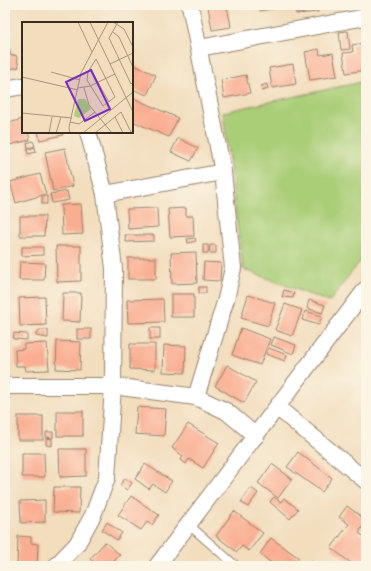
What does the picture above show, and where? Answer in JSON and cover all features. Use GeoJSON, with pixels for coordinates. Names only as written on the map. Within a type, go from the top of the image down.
{"type":"FeatureCollection","features":[{"type":"Feature","properties":{"kind":"street"},"geometry":{"type":"LineString","coordinates":[[190,5],[200,48],[223,172],[233,268],[226,299],[196,397]]}},
{"type":"Feature","properties":{"kind":"street"},"geometry":{"type":"LineString","coordinates":[[200,48],[366,18]]}},
{"type":"Feature","properties":{"kind":"street"},"geometry":{"type":"LineString","coordinates":[[5,89],[22,86]]}},
{"type":"Feature","properties":{"kind":"street"},"geometry":{"type":"LineString","coordinates":[[56,566],[77,544],[93,515],[107,478],[113,386],[114,269],[105,194],[88,133]]}},
{"type":"Feature","properties":{"kind":"street"},"geometry":{"type":"LineString","coordinates":[[105,194],[223,172]]}},
{"type":"Feature","properties":{"kind":"street"},"geometry":{"type":"LineString","coordinates":[[157,566],[278,408],[366,289]]}},
{"type":"Feature","properties":{"kind":"street"},"geometry":{"type":"LineString","coordinates":[[5,386],[113,386],[196,397],[226,411],[256,436]]}},
{"type":"Feature","properties":{"kind":"street"},"geometry":{"type":"LineString","coordinates":[[278,408],[366,481]]}},
{"type":"Feature","properties":{"kind":"lane"},"geometry":{"type":"LineString","coordinates":[[189,525],[236,566]]}},
{"type":"Feature","properties":{"kind":"green space"},"geometry":{"type":"Polygon","coordinates":[[[366,81],[366,253],[329,302],[243,269],[223,112],[366,81]]]}},
{"type":"Feature","properties":{"kind":"building"},"geometry":{"type":"Polygon","coordinates":[[[227,5],[231,27],[212,30],[208,7],[227,5]]]}},
{"type":"Feature","properties":{"kind":"building"},"geometry":{"type":"Polygon","coordinates":[[[259,5],[290,5],[290,6],[260,11],[259,5]]]}},
{"type":"Feature","properties":{"kind":"building"},"geometry":{"type":"Polygon","coordinates":[[[294,5],[318,5],[318,12],[296,14],[294,5]]]}},
{"type":"Feature","properties":{"kind":"building"},"geometry":{"type":"Polygon","coordinates":[[[348,31],[350,49],[341,50],[339,32],[348,31]]]}},
{"type":"Feature","properties":{"kind":"building"},"geometry":{"type":"Polygon","coordinates":[[[366,43],[366,70],[346,73],[343,53],[353,52],[352,45],[366,43]]]}},
{"type":"Feature","properties":{"kind":"building"},"geometry":{"type":"Polygon","coordinates":[[[9,48],[11,56],[16,55],[19,67],[5,70],[5,49],[9,48]]]}},
{"type":"Feature","properties":{"kind":"building"},"geometry":{"type":"Polygon","coordinates":[[[319,49],[320,55],[333,53],[337,76],[310,80],[305,52],[319,49]]]}},
{"type":"Feature","properties":{"kind":"building"},"geometry":{"type":"Polygon","coordinates":[[[133,64],[156,75],[147,95],[133,89],[133,64]]]}},
{"type":"Feature","properties":{"kind":"building"},"geometry":{"type":"Polygon","coordinates":[[[293,64],[296,84],[272,88],[269,68],[293,64]]]}},
{"type":"Feature","properties":{"kind":"building"},"geometry":{"type":"Polygon","coordinates":[[[246,75],[250,93],[224,98],[221,80],[246,75]]]}},
{"type":"Feature","properties":{"kind":"building"},"geometry":{"type":"Polygon","coordinates":[[[267,84],[268,89],[262,91],[261,86],[267,84]]]}},
{"type":"Feature","properties":{"kind":"building"},"geometry":{"type":"Polygon","coordinates":[[[133,98],[178,118],[169,137],[133,121],[133,98]]]}},
{"type":"Feature","properties":{"kind":"building"},"geometry":{"type":"Polygon","coordinates":[[[22,119],[22,133],[28,133],[30,140],[5,146],[5,124],[22,119]]]}},
{"type":"Feature","properties":{"kind":"building"},"geometry":{"type":"Polygon","coordinates":[[[38,133],[62,133],[63,135],[40,140],[38,133]]]}},
{"type":"Feature","properties":{"kind":"building"},"geometry":{"type":"Polygon","coordinates":[[[178,138],[198,148],[191,161],[171,152],[178,138]]]}},
{"type":"Feature","properties":{"kind":"building"},"geometry":{"type":"Polygon","coordinates":[[[33,141],[35,146],[28,148],[27,143],[33,141]]]}},
{"type":"Feature","properties":{"kind":"building"},"geometry":{"type":"Polygon","coordinates":[[[35,147],[36,152],[28,154],[27,150],[35,147]]]}},
{"type":"Feature","properties":{"kind":"building"},"geometry":{"type":"Polygon","coordinates":[[[65,148],[73,186],[53,191],[45,152],[65,148]]]}},
{"type":"Feature","properties":{"kind":"building"},"geometry":{"type":"Polygon","coordinates":[[[40,174],[46,194],[16,203],[10,182],[40,174]]]}},
{"type":"Feature","properties":{"kind":"building"},"geometry":{"type":"Polygon","coordinates":[[[67,191],[69,200],[52,203],[50,194],[67,191]]]}},
{"type":"Feature","properties":{"kind":"building"},"geometry":{"type":"Polygon","coordinates":[[[42,196],[47,196],[47,204],[42,204],[42,196]]]}},
{"type":"Feature","properties":{"kind":"building"},"geometry":{"type":"Polygon","coordinates":[[[81,204],[83,234],[62,235],[61,205],[81,204]]]}},
{"type":"Feature","properties":{"kind":"building"},"geometry":{"type":"Polygon","coordinates":[[[157,208],[158,227],[128,229],[127,209],[157,208]]]}},
{"type":"Feature","properties":{"kind":"building"},"geometry":{"type":"Polygon","coordinates":[[[186,208],[186,216],[193,216],[194,236],[170,237],[168,209],[186,208]]]}},
{"type":"Feature","properties":{"kind":"building"},"geometry":{"type":"Polygon","coordinates":[[[20,216],[45,216],[44,236],[20,236],[20,216]]]}},
{"type":"Feature","properties":{"kind":"building"},"geometry":{"type":"Polygon","coordinates":[[[125,235],[154,235],[154,241],[126,242],[125,235]]]}},
{"type":"Feature","properties":{"kind":"building"},"geometry":{"type":"Polygon","coordinates":[[[195,238],[196,241],[188,243],[187,239],[195,238]]]}},
{"type":"Feature","properties":{"kind":"building"},"geometry":{"type":"Polygon","coordinates":[[[203,245],[208,245],[208,253],[203,253],[203,245]]]}},
{"type":"Feature","properties":{"kind":"building"},"geometry":{"type":"Polygon","coordinates":[[[210,245],[216,245],[216,253],[209,253],[210,245]]]}},
{"type":"Feature","properties":{"kind":"building"},"geometry":{"type":"Polygon","coordinates":[[[56,246],[81,246],[81,281],[57,282],[56,246]]]}},
{"type":"Feature","properties":{"kind":"building"},"geometry":{"type":"Polygon","coordinates":[[[22,247],[43,247],[43,255],[22,256],[22,247]]]}},
{"type":"Feature","properties":{"kind":"building"},"geometry":{"type":"Polygon","coordinates":[[[196,252],[197,283],[172,284],[171,253],[196,252]]]}},
{"type":"Feature","properties":{"kind":"building"},"geometry":{"type":"Polygon","coordinates":[[[128,258],[156,258],[156,279],[128,279],[128,258]]]}},
{"type":"Feature","properties":{"kind":"building"},"geometry":{"type":"Polygon","coordinates":[[[20,262],[45,263],[44,280],[19,280],[20,262]]]}},
{"type":"Feature","properties":{"kind":"building"},"geometry":{"type":"Polygon","coordinates":[[[204,262],[221,263],[220,281],[203,280],[204,262]]]}},
{"type":"Feature","properties":{"kind":"building"},"geometry":{"type":"Polygon","coordinates":[[[199,287],[206,287],[206,293],[199,293],[199,287]]]}},
{"type":"Feature","properties":{"kind":"building"},"geometry":{"type":"Polygon","coordinates":[[[284,290],[294,293],[293,298],[282,297],[284,290]]]}},
{"type":"Feature","properties":{"kind":"building"},"geometry":{"type":"Polygon","coordinates":[[[63,293],[81,293],[80,322],[62,321],[63,293]]]}},
{"type":"Feature","properties":{"kind":"building"},"geometry":{"type":"Polygon","coordinates":[[[171,294],[194,294],[194,317],[171,317],[171,294]]]}},
{"type":"Feature","properties":{"kind":"building"},"geometry":{"type":"Polygon","coordinates":[[[248,295],[275,303],[268,326],[241,318],[248,295]]]}},
{"type":"Feature","properties":{"kind":"building"},"geometry":{"type":"Polygon","coordinates":[[[45,297],[46,325],[20,326],[19,298],[45,297]]]}},
{"type":"Feature","properties":{"kind":"building"},"geometry":{"type":"Polygon","coordinates":[[[163,299],[164,322],[128,323],[127,300],[163,299]]]}},
{"type":"Feature","properties":{"kind":"building"},"geometry":{"type":"Polygon","coordinates":[[[309,300],[325,305],[322,313],[307,308],[309,300]]]}},
{"type":"Feature","properties":{"kind":"building"},"geometry":{"type":"Polygon","coordinates":[[[285,304],[302,310],[292,336],[275,330],[285,304]]]}},
{"type":"Feature","properties":{"kind":"building"},"geometry":{"type":"Polygon","coordinates":[[[305,311],[322,316],[319,325],[302,320],[305,311]]]}},
{"type":"Feature","properties":{"kind":"building"},"geometry":{"type":"Polygon","coordinates":[[[150,328],[160,328],[160,339],[150,339],[150,328]]]}},
{"type":"Feature","properties":{"kind":"building"},"geometry":{"type":"Polygon","coordinates":[[[241,328],[270,339],[260,365],[232,355],[241,328]]]}},
{"type":"Feature","properties":{"kind":"building"},"geometry":{"type":"Polygon","coordinates":[[[77,329],[91,329],[91,339],[77,339],[77,329]]]}},
{"type":"Feature","properties":{"kind":"building"},"geometry":{"type":"Polygon","coordinates":[[[39,330],[48,330],[48,338],[36,336],[36,332],[39,332],[39,330]]]}},
{"type":"Feature","properties":{"kind":"building"},"geometry":{"type":"Polygon","coordinates":[[[14,333],[27,334],[27,340],[13,339],[14,333]]]}},
{"type":"Feature","properties":{"kind":"building"},"geometry":{"type":"Polygon","coordinates":[[[274,337],[296,345],[293,354],[271,345],[274,337]]]}},
{"type":"Feature","properties":{"kind":"building"},"geometry":{"type":"Polygon","coordinates":[[[57,341],[81,342],[80,370],[56,369],[57,341]]]}},
{"type":"Feature","properties":{"kind":"building"},"geometry":{"type":"Polygon","coordinates":[[[47,343],[49,370],[26,371],[25,366],[16,366],[15,350],[24,349],[24,344],[47,343]]]}},
{"type":"Feature","properties":{"kind":"building"},"geometry":{"type":"Polygon","coordinates":[[[130,344],[155,344],[155,370],[130,369],[130,344]]]}},
{"type":"Feature","properties":{"kind":"building"},"geometry":{"type":"Polygon","coordinates":[[[164,345],[186,346],[185,373],[163,372],[164,345]]]}},
{"type":"Feature","properties":{"kind":"building"},"geometry":{"type":"Polygon","coordinates":[[[269,348],[287,355],[285,361],[266,354],[269,348]]]}},
{"type":"Feature","properties":{"kind":"building"},"geometry":{"type":"Polygon","coordinates":[[[227,365],[256,382],[244,403],[215,386],[227,365]]]}},
{"type":"Feature","properties":{"kind":"building"},"geometry":{"type":"Polygon","coordinates":[[[137,407],[166,409],[164,436],[135,434],[137,407]]]}},
{"type":"Feature","properties":{"kind":"building"},"geometry":{"type":"Polygon","coordinates":[[[57,411],[83,411],[83,436],[57,436],[57,411]]]}},
{"type":"Feature","properties":{"kind":"building"},"geometry":{"type":"Polygon","coordinates":[[[18,416],[43,416],[43,440],[18,440],[18,416]]]}},
{"type":"Feature","properties":{"kind":"building"},"geometry":{"type":"Polygon","coordinates":[[[188,424],[219,443],[203,468],[189,459],[186,464],[181,460],[183,456],[172,448],[188,424]]]}},
{"type":"Feature","properties":{"kind":"building"},"geometry":{"type":"Polygon","coordinates":[[[46,432],[53,432],[53,438],[46,437],[46,432]]]}},
{"type":"Feature","properties":{"kind":"building"},"geometry":{"type":"Polygon","coordinates":[[[46,438],[52,439],[52,446],[46,445],[46,438]]]}},
{"type":"Feature","properties":{"kind":"building"},"geometry":{"type":"Polygon","coordinates":[[[59,449],[86,449],[86,476],[60,477],[59,449]]]}},
{"type":"Feature","properties":{"kind":"building"},"geometry":{"type":"Polygon","coordinates":[[[298,452],[332,478],[322,492],[287,467],[298,452]]]}},
{"type":"Feature","properties":{"kind":"building"},"geometry":{"type":"Polygon","coordinates":[[[22,453],[44,453],[45,477],[22,477],[22,453]]]}},
{"type":"Feature","properties":{"kind":"building"},"geometry":{"type":"Polygon","coordinates":[[[145,464],[172,481],[165,492],[153,484],[149,489],[135,479],[145,464]]]}},
{"type":"Feature","properties":{"kind":"building"},"geometry":{"type":"Polygon","coordinates":[[[272,464],[292,479],[278,498],[258,483],[272,464]]]}},
{"type":"Feature","properties":{"kind":"building"},"geometry":{"type":"Polygon","coordinates":[[[125,478],[132,483],[127,490],[120,485],[125,478]]]}},
{"type":"Feature","properties":{"kind":"building"},"geometry":{"type":"Polygon","coordinates":[[[54,487],[80,487],[79,513],[53,512],[54,487]]]}},
{"type":"Feature","properties":{"kind":"building"},"geometry":{"type":"Polygon","coordinates":[[[251,488],[258,493],[248,507],[241,502],[251,488]]]}},
{"type":"Feature","properties":{"kind":"building"},"geometry":{"type":"Polygon","coordinates":[[[131,496],[159,515],[152,525],[147,522],[141,530],[118,515],[131,496]]]}},
{"type":"Feature","properties":{"kind":"building"},"geometry":{"type":"Polygon","coordinates":[[[274,497],[281,502],[284,498],[298,509],[290,519],[270,502],[274,497]]]}},
{"type":"Feature","properties":{"kind":"building"},"geometry":{"type":"Polygon","coordinates":[[[45,500],[45,522],[21,523],[20,501],[45,500]]]}},
{"type":"Feature","properties":{"kind":"building"},"geometry":{"type":"Polygon","coordinates":[[[347,506],[366,520],[359,533],[366,538],[366,566],[355,566],[331,548],[349,524],[339,517],[347,506]]]}},
{"type":"Feature","properties":{"kind":"building"},"geometry":{"type":"Polygon","coordinates":[[[234,511],[263,533],[249,551],[242,546],[237,552],[216,536],[234,511]]]}},
{"type":"Feature","properties":{"kind":"building"},"geometry":{"type":"Polygon","coordinates":[[[107,522],[122,533],[117,540],[102,530],[107,522]]]}},
{"type":"Feature","properties":{"kind":"building"},"geometry":{"type":"Polygon","coordinates":[[[18,536],[31,537],[31,543],[38,544],[37,566],[17,566],[18,536]]]}},
{"type":"Feature","properties":{"kind":"building"},"geometry":{"type":"Polygon","coordinates":[[[271,538],[299,558],[293,566],[275,566],[260,554],[271,538]]]}},
{"type":"Feature","properties":{"kind":"building"},"geometry":{"type":"Polygon","coordinates":[[[105,542],[120,555],[114,561],[120,566],[98,566],[90,559],[105,542]]]}},
{"type":"Feature","properties":{"kind":"building"},"geometry":{"type":"Polygon","coordinates":[[[310,560],[317,566],[305,566],[310,560]]]}}]}
